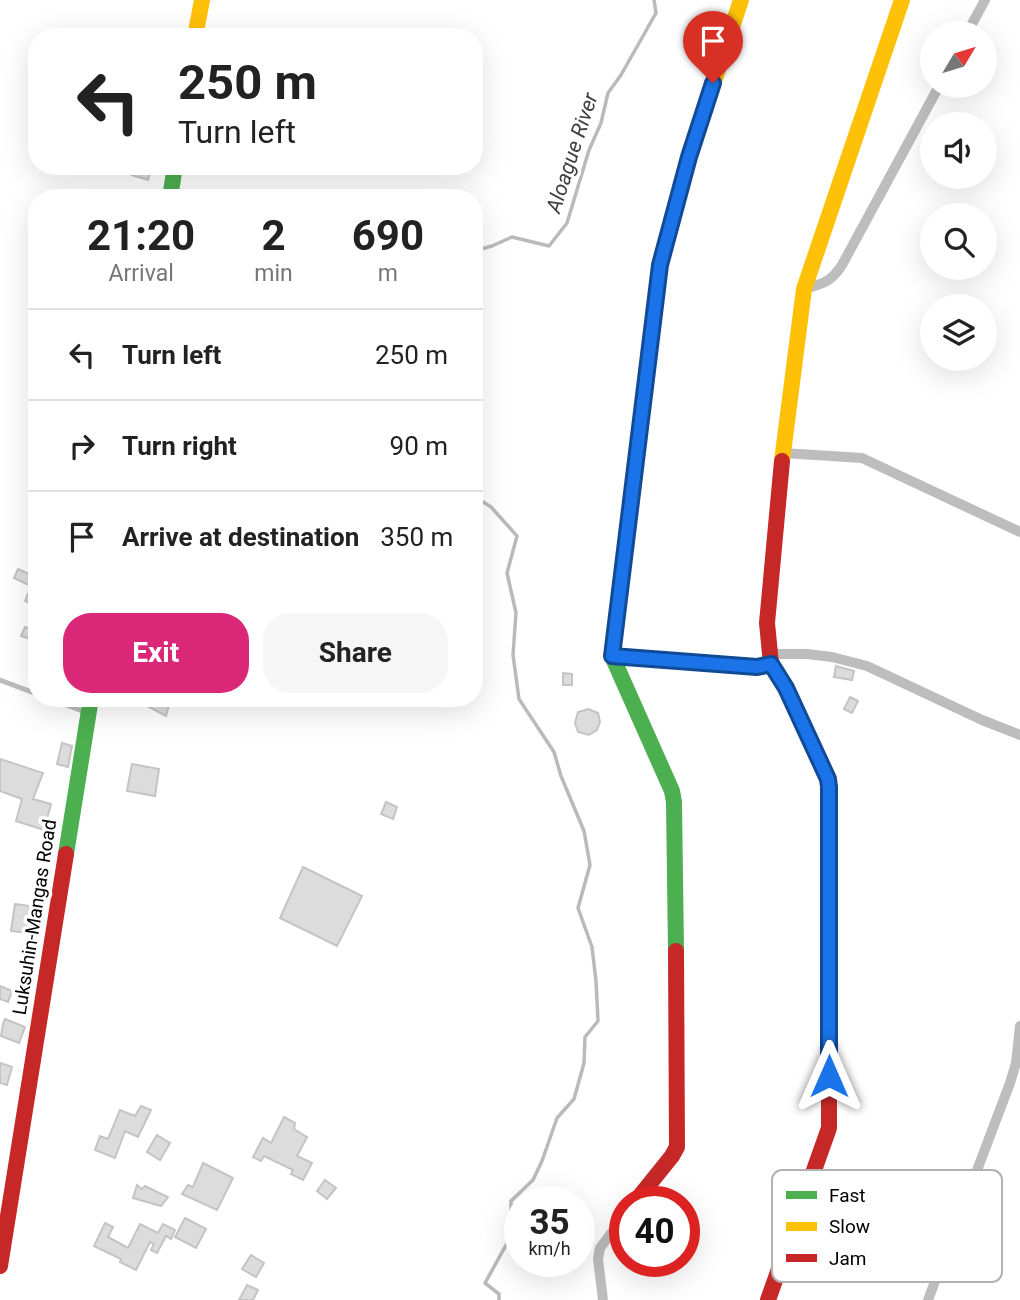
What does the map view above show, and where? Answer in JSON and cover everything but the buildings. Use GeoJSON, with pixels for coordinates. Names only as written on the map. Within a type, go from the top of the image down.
{"type":"FeatureCollection","features":[{"type":"Feature","properties":{"kind":"street"},"geometry":{"type":"LineString","coordinates":[[196,28],[201,0]]}},
{"type":"Feature","properties":{"kind":"street"},"geometry":{"type":"LineString","coordinates":[[648,1186],[677,1147],[674,802],[672,791],[612,656],[660,265],[689,157],[741,0]]}},
{"type":"Feature","properties":{"kind":"street"},"geometry":{"type":"LineString","coordinates":[[814,1170],[829,1128],[829,787],[828,779],[770,659],[767,623],[783,453],[804,289],[902,0]]}},
{"type":"Feature","properties":{"kind":"street"},"geometry":{"type":"LineString","coordinates":[[974,21],[985,0]]}},
{"type":"Feature","properties":{"kind":"street"},"geometry":{"type":"LineString","coordinates":[[804,289],[825,283],[835,276],[932,98]]}},
{"type":"Feature","properties":{"kind":"street"},"geometry":{"type":"LineString","coordinates":[[783,453],[862,458],[1020,532]]}},
{"type":"Feature","properties":{"kind":"street"},"geometry":{"type":"LineString","coordinates":[[612,656],[757,667],[770,659],[807,654],[832,657],[867,666],[1020,735]]}},
{"type":"Feature","properties":{"kind":"street","name":"Luksuhin-Mangas Road"},"geometry":{"type":"LineString","coordinates":[[0,1266],[89,707]]}},
{"type":"Feature","properties":{"kind":"street"},"geometry":{"type":"LineString","coordinates":[[977,1170],[1016,1063],[1020,1026]]}},
{"type":"Feature","properties":{"kind":"street"},"geometry":{"type":"LineString","coordinates":[[603,1300],[598,1258],[600,1248],[609,1235]]}},
{"type":"Feature","properties":{"kind":"street"},"geometry":{"type":"LineString","coordinates":[[768,1300],[774,1282]]}},
{"type":"Feature","properties":{"kind":"street"},"geometry":{"type":"LineString","coordinates":[[928,1300],[935,1282]]}},
{"type":"Feature","properties":{"kind":"lane"},"geometry":{"type":"LineString","coordinates":[[0,681],[28,691]]}},
{"type":"Feature","properties":{"kind":"waterway","name":"Aloague River"},"geometry":{"type":"LineString","coordinates":[[483,248],[512,237],[549,246],[567,223],[589,150],[601,123],[608,93],[656,13],[654,0]]}},
{"type":"Feature","properties":{"kind":"waterway","name":"Aloague River"},"geometry":{"type":"LineString","coordinates":[[483,502],[517,536],[507,573],[516,613],[513,655],[519,699],[554,752],[584,831],[590,865],[578,908],[592,947],[598,1021],[585,1037],[584,1063],[574,1099],[557,1118],[533,1180],[511,1201],[511,1236],[485,1283],[499,1294],[499,1300]]}},
{"type":"Feature","properties":{"kind":"traffic: fast"},"geometry":{"type":"LineString","coordinates":[[171,189],[174,175]]}},
{"type":"Feature","properties":{"kind":"traffic: fast"},"geometry":{"type":"LineString","coordinates":[[645,386],[612,656],[672,791],[676,951]]}},
{"type":"Feature","properties":{"kind":"traffic: fast"},"geometry":{"type":"LineString","coordinates":[[66,854],[90,707]]}},
{"type":"Feature","properties":{"kind":"traffic: fast"},"geometry":{"type":"LineString","coordinates":[[796,710],[828,779],[829,787],[829,1092]]}},
{"type":"Feature","properties":{"kind":"traffic: slow"},"geometry":{"type":"LineString","coordinates":[[197,28],[202,0]]}},
{"type":"Feature","properties":{"kind":"traffic: slow"},"geometry":{"type":"LineString","coordinates":[[645,386],[660,265],[689,157],[741,0]]}},
{"type":"Feature","properties":{"kind":"traffic: slow"},"geometry":{"type":"LineString","coordinates":[[782,461],[804,289],[902,0]]}},
{"type":"Feature","properties":{"kind":"traffic: jam"},"geometry":{"type":"LineString","coordinates":[[782,461],[767,623],[771,664],[796,710]]}},
{"type":"Feature","properties":{"kind":"traffic: jam"},"geometry":{"type":"LineString","coordinates":[[0,1266],[66,854]]}},
{"type":"Feature","properties":{"kind":"traffic: jam"},"geometry":{"type":"LineString","coordinates":[[648,1186],[677,1147],[676,951]]}},
{"type":"Feature","properties":{"kind":"traffic: jam"},"geometry":{"type":"LineString","coordinates":[[814,1170],[829,1128],[829,1092]]}},
{"type":"Feature","properties":{"kind":"traffic: jam"},"geometry":{"type":"LineString","coordinates":[[768,1300],[774,1282]]}},
{"type":"Feature","properties":{"kind":"route"},"geometry":{"type":"LineString","coordinates":[[713,83],[689,157],[660,265],[612,656],[757,667],[771,664],[786,688],[828,779],[829,787],[829,1076]]}}]}
